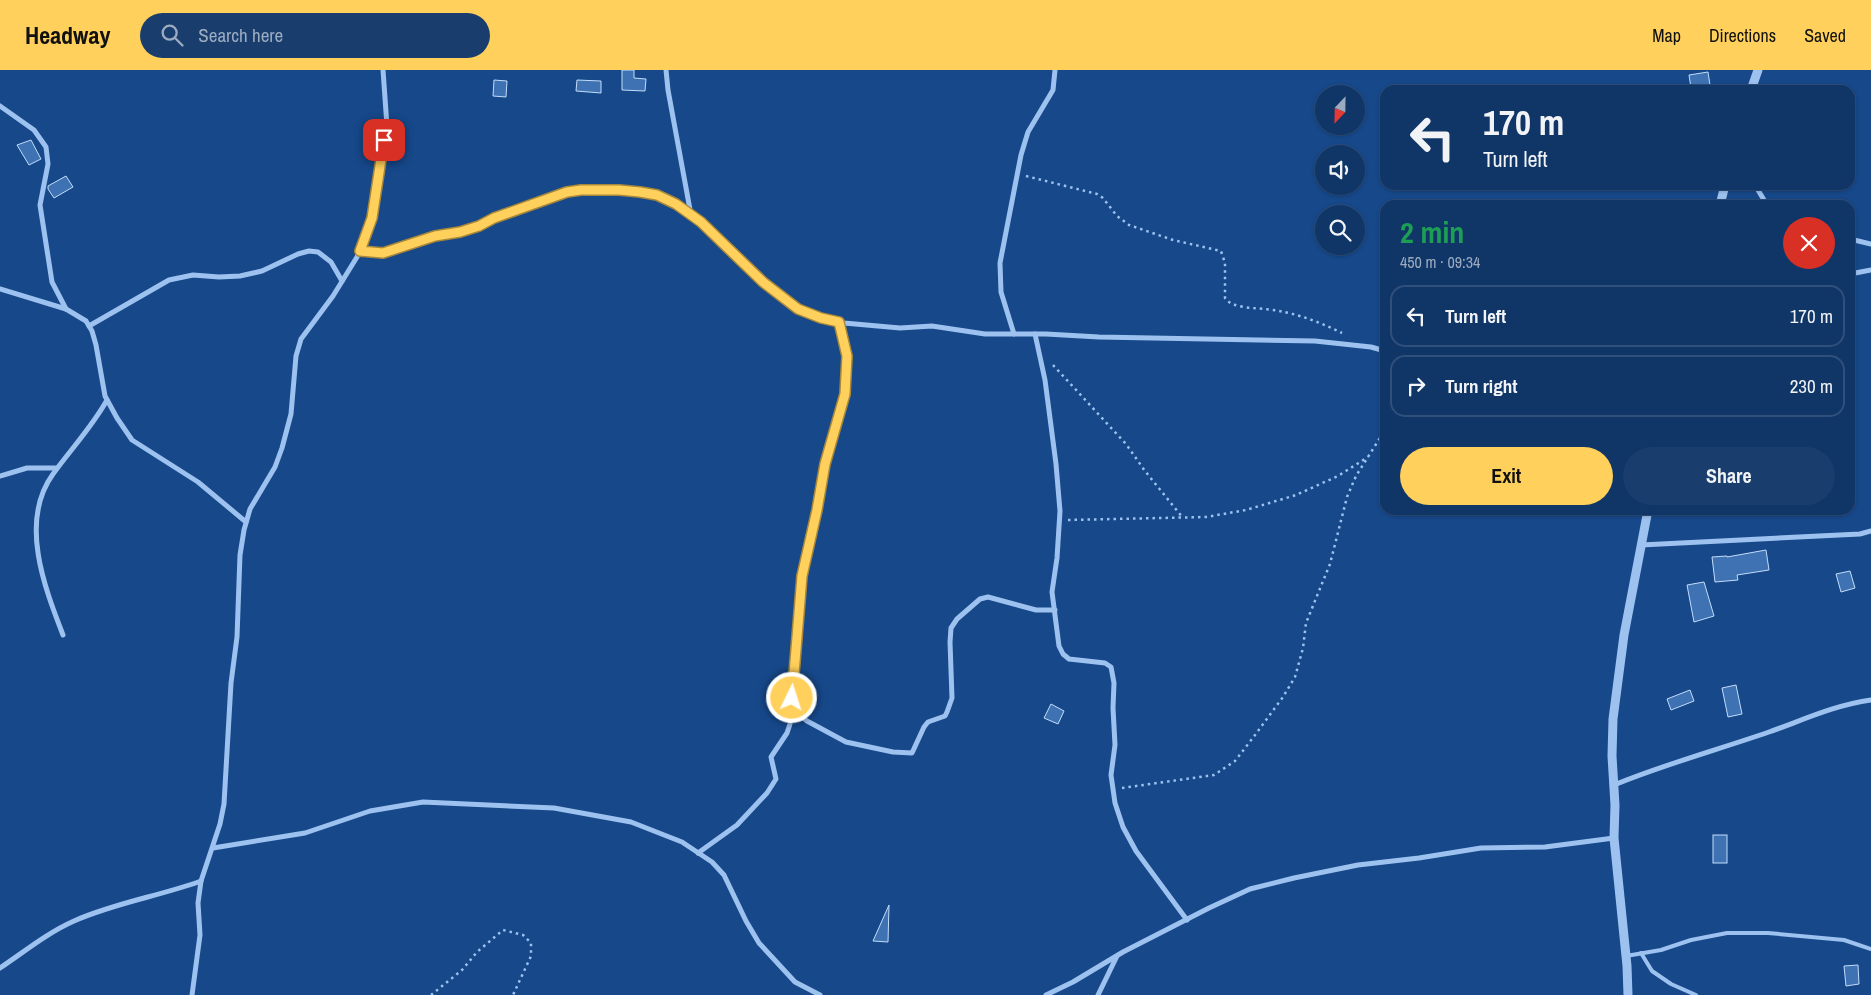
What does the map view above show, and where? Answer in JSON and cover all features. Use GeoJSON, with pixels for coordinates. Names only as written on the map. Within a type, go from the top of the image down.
{"type":"FeatureCollection","features":[{"type":"Feature","properties":{"kind":"street"},"geometry":{"type":"LineString","coordinates":[[192,995],[200,935],[198,903],[202,881],[220,824],[224,804],[231,683],[237,637],[240,554],[246,522],[250,509],[275,467],[282,448],[291,414],[296,356],[301,339],[342,282],[360,251],[372,218],[381,153],[387,126],[383,70]]}},
{"type":"Feature","properties":{"kind":"street"},"geometry":{"type":"LineString","coordinates":[[666,70],[691,215]]}},
{"type":"Feature","properties":{"kind":"street"},"geometry":{"type":"LineString","coordinates":[[1014,334],[1001,292],[1000,263],[1020,155],[1028,132],[1053,90],[1055,70]]}},
{"type":"Feature","properties":{"kind":"street"},"geometry":{"type":"LineString","coordinates":[[1753,85],[1758,70]]}},
{"type":"Feature","properties":{"kind":"street"},"geometry":{"type":"LineString","coordinates":[[0,106],[34,130],[46,147],[48,164],[40,206],[52,282],[66,309]]}},
{"type":"Feature","properties":{"kind":"street"},"geometry":{"type":"LineString","coordinates":[[360,251],[383,253],[397,250],[435,236],[460,232],[514,210],[567,192],[581,190],[640,192],[657,195],[676,204],[691,215],[724,243],[770,287],[798,309],[821,318],[839,322],[900,328],[932,326],[985,334],[1315,341],[1380,349]]}},
{"type":"Feature","properties":{"kind":"street"},"geometry":{"type":"LineString","coordinates":[[1855,240],[1871,244]]}},
{"type":"Feature","properties":{"kind":"street"},"geometry":{"type":"LineString","coordinates":[[89,326],[169,280],[193,275],[240,276],[262,271],[298,254],[309,251],[325,256],[332,262],[342,282]]}},
{"type":"Feature","properties":{"kind":"street"},"geometry":{"type":"LineString","coordinates":[[1855,273],[1871,270]]}},
{"type":"Feature","properties":{"kind":"street"},"geometry":{"type":"LineString","coordinates":[[0,289],[66,309],[86,321],[92,331],[96,345],[105,396],[132,440],[198,482],[246,522]]}},
{"type":"Feature","properties":{"kind":"street"},"geometry":{"type":"LineString","coordinates":[[698,853],[737,825],[776,779],[776,772],[771,758],[787,733],[791,708],[802,576],[825,464],[845,394],[847,356],[839,322]]}},
{"type":"Feature","properties":{"kind":"street"},"geometry":{"type":"LineString","coordinates":[[1035,334],[1045,380],[1056,464],[1059,520],[1057,558],[1052,592],[1058,640],[1063,654],[1069,659],[1105,663],[1111,667],[1113,673],[1115,745],[1111,775],[1114,803],[1123,827],[1136,851],[1187,920]]}},
{"type":"Feature","properties":{"kind":"street"},"geometry":{"type":"LineString","coordinates":[[63,634],[52,605],[38,552],[36,529],[39,504],[52,475],[98,417],[107,400]]}},
{"type":"Feature","properties":{"kind":"street"},"geometry":{"type":"LineString","coordinates":[[0,476],[27,468],[57,468]]}},
{"type":"Feature","properties":{"kind":"street"},"geometry":{"type":"LineString","coordinates":[[1628,995],[1614,838],[1615,805],[1612,756],[1614,719],[1624,635],[1647,515]]}},
{"type":"Feature","properties":{"kind":"street"},"geometry":{"type":"LineString","coordinates":[[1641,545],[1860,534],[1871,531]]}},
{"type":"Feature","properties":{"kind":"street"},"geometry":{"type":"LineString","coordinates":[[791,708],[807,721],[846,742],[893,752],[912,753],[928,722],[945,716],[948,712],[952,698],[951,628],[957,619],[980,599],[988,597],[1036,610],[1055,610]]}},
{"type":"Feature","properties":{"kind":"street"},"geometry":{"type":"LineString","coordinates":[[1614,785],[1654,769],[1769,732],[1823,711],[1851,702],[1871,700]]}},
{"type":"Feature","properties":{"kind":"street"},"geometry":{"type":"LineString","coordinates":[[213,848],[305,833],[370,811],[423,802],[554,808],[631,822],[682,842],[712,862],[724,875],[759,943],[795,982],[820,995]]}},
{"type":"Feature","properties":{"kind":"street"},"geometry":{"type":"LineString","coordinates":[[1046,995],[1073,982],[1117,956],[1250,889],[1358,865],[1481,848],[1545,847],[1614,838]]}},
{"type":"Feature","properties":{"kind":"street"},"geometry":{"type":"LineString","coordinates":[[0,968],[40,940],[74,921],[117,906],[172,892],[202,881]]}},
{"type":"Feature","properties":{"kind":"street"},"geometry":{"type":"LineString","coordinates":[[1098,995],[1117,956]]}},
{"type":"Feature","properties":{"kind":"lane"},"geometry":{"type":"LineString","coordinates":[[1626,956],[1660,950],[1691,940],[1727,933],[1768,933],[1844,940],[1871,949]]}},
{"type":"Feature","properties":{"kind":"lane"},"geometry":{"type":"LineString","coordinates":[[1641,953],[1652,971],[1672,984],[1696,995]]}},
{"type":"Feature","properties":{"kind":"path"},"geometry":{"type":"LineString","coordinates":[[1017,174],[1097,194],[1129,225],[1173,240],[1222,251],[1225,263],[1225,298],[1229,302],[1297,314],[1343,334]]}},
{"type":"Feature","properties":{"kind":"path"},"geometry":{"type":"LineString","coordinates":[[1038,348],[1126,444],[1145,471],[1184,518]]}},
{"type":"Feature","properties":{"kind":"path"},"geometry":{"type":"LineString","coordinates":[[1113,789],[1214,775],[1235,761],[1252,739],[1283,697],[1295,677],[1303,648],[1306,623],[1330,564],[1347,497],[1356,476],[1380,438]]}},
{"type":"Feature","properties":{"kind":"path"},"geometry":{"type":"LineString","coordinates":[[1059,520],[1206,517],[1238,511],[1287,498],[1338,476],[1369,456]]}},
{"type":"Feature","properties":{"kind":"path"},"geometry":{"type":"LineString","coordinates":[[431,995],[462,970],[477,952],[503,930],[523,935],[530,943],[531,956],[512,995]]}},
{"type":"Feature","properties":{"kind":"building"},"geometry":{"type":"Polygon","coordinates":[[[622,70],[634,70],[634,78],[646,79],[645,91],[622,90],[622,70]]]}},
{"type":"Feature","properties":{"kind":"building"},"geometry":{"type":"Polygon","coordinates":[[[1708,72],[1710,85],[1691,85],[1689,75],[1708,72]]]}},
{"type":"Feature","properties":{"kind":"building"},"geometry":{"type":"Polygon","coordinates":[[[494,80],[507,81],[506,97],[493,96],[494,80]]]}},
{"type":"Feature","properties":{"kind":"building"},"geometry":{"type":"Polygon","coordinates":[[[577,80],[601,81],[601,93],[576,91],[577,80]]]}},
{"type":"Feature","properties":{"kind":"building"},"geometry":{"type":"Polygon","coordinates":[[[31,140],[41,159],[29,165],[17,145],[31,140]]]}},
{"type":"Feature","properties":{"kind":"building"},"geometry":{"type":"Polygon","coordinates":[[[66,176],[73,187],[54,198],[48,186],[66,176]]]}},
{"type":"Feature","properties":{"kind":"building"},"geometry":{"type":"Polygon","coordinates":[[[1766,550],[1769,570],[1737,575],[1738,580],[1715,582],[1712,557],[1727,557],[1766,550]]]}},
{"type":"Feature","properties":{"kind":"building"},"geometry":{"type":"Polygon","coordinates":[[[1850,571],[1855,588],[1841,592],[1836,574],[1850,571]]]}},
{"type":"Feature","properties":{"kind":"building"},"geometry":{"type":"Polygon","coordinates":[[[1704,582],[1714,616],[1694,622],[1687,585],[1704,582]]]}},
{"type":"Feature","properties":{"kind":"building"},"geometry":{"type":"Polygon","coordinates":[[[1736,685],[1742,714],[1728,717],[1722,688],[1736,685]]]}},
{"type":"Feature","properties":{"kind":"building"},"geometry":{"type":"Polygon","coordinates":[[[1690,690],[1694,701],[1671,710],[1667,699],[1690,690]]]}},
{"type":"Feature","properties":{"kind":"building"},"geometry":{"type":"Polygon","coordinates":[[[1051,704],[1064,711],[1058,724],[1044,718],[1051,704]]]}},
{"type":"Feature","properties":{"kind":"building"},"geometry":{"type":"Polygon","coordinates":[[[1713,835],[1727,835],[1727,863],[1713,863],[1713,835]]]}},
{"type":"Feature","properties":{"kind":"building"},"geometry":{"type":"Polygon","coordinates":[[[889,905],[888,942],[873,941],[889,905]]]}},
{"type":"Feature","properties":{"kind":"building"},"geometry":{"type":"Polygon","coordinates":[[[1858,965],[1859,984],[1846,986],[1844,966],[1858,965]]]}},
{"type":"Feature","properties":{"kind":"route"},"geometry":{"type":"LineString","coordinates":[[384,140],[372,218],[360,251],[383,253],[397,250],[435,236],[447,235],[479,226],[494,218],[567,192],[619,190],[640,192],[657,195],[676,204],[701,222],[763,282],[798,309],[821,318],[839,322],[847,356],[845,394],[825,464],[802,576],[792,698]]}}]}
